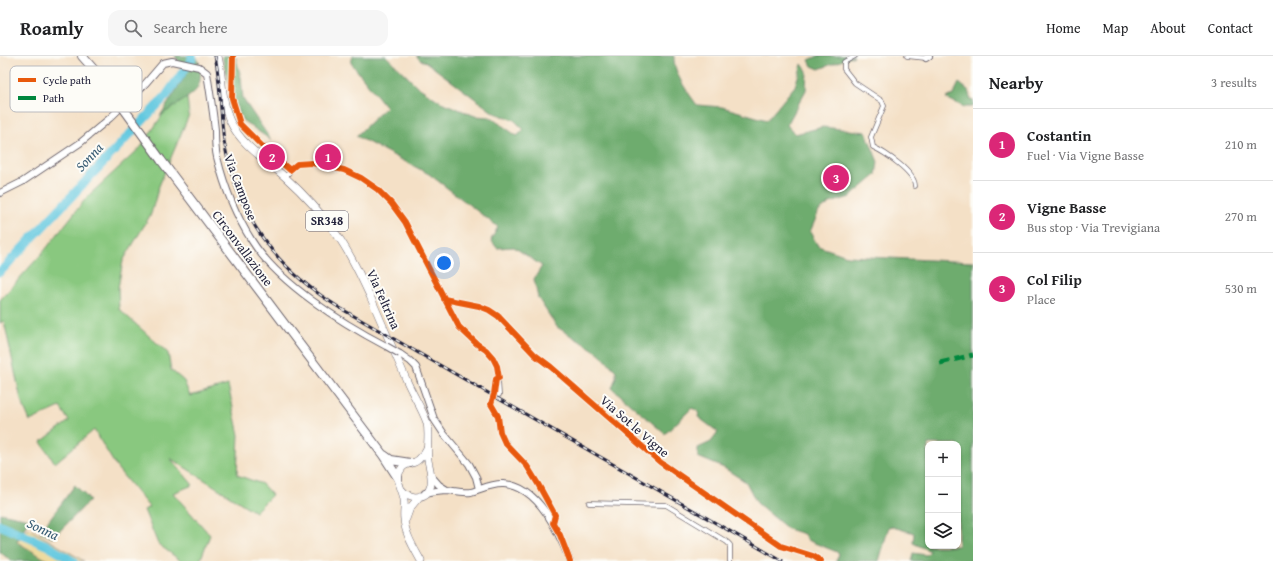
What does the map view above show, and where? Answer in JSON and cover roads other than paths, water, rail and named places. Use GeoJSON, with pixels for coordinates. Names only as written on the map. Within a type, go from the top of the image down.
{"type":"FeatureCollection","features":[{"type":"Feature","properties":{"kind":"highway","name":"Circonvallazione"},"geometry":{"type":"LineString","coordinates":[[82,56],[91,66]]}},
{"type":"Feature","properties":{"kind":"highway","name":"Circonvallazione"},"geometry":{"type":"LineString","coordinates":[[126,112],[383,455],[398,478]]}},
{"type":"Feature","properties":{"kind":"highway"},"geometry":{"type":"LineString","coordinates":[[383,455],[391,460],[412,463]]}},
{"type":"Feature","properties":{"kind":"main road","name":"SR348"},"geometry":{"type":"LineString","coordinates":[[218,56],[225,103],[228,116],[234,128],[253,149],[285,177]]}},
{"type":"Feature","properties":{"kind":"main road","name":"Via Feltrina"},"geometry":{"type":"LineString","coordinates":[[285,177],[304,195],[328,223],[350,256],[425,418],[428,434],[427,448],[431,475]]}},
{"type":"Feature","properties":{"kind":"main road"},"geometry":{"type":"LineString","coordinates":[[421,561],[405,525],[403,517],[404,500],[398,478],[402,468],[422,457],[427,448]]}},
{"type":"Feature","properties":{"kind":"main road"},"geometry":{"type":"LineString","coordinates":[[405,525],[406,516],[410,508],[432,483],[431,475],[424,465],[412,463]]}},
{"type":"Feature","properties":{"kind":"main road"},"geometry":{"type":"LineString","coordinates":[[402,490],[410,496],[422,495]]}},
{"type":"Feature","properties":{"kind":"street"},"geometry":{"type":"LineString","coordinates":[[855,56],[844,62],[844,69],[855,83],[882,101],[884,106],[871,137],[873,147],[885,153],[906,170],[915,182],[915,186]]}},
{"type":"Feature","properties":{"kind":"street"},"geometry":{"type":"LineString","coordinates":[[907,56],[927,57]]}},
{"type":"Feature","properties":{"kind":"street","name":"Via Campose"},"geometry":{"type":"LineString","coordinates":[[142,87],[163,63],[172,61],[199,67],[207,73],[213,110],[216,156],[238,216],[252,242],[274,268],[298,289],[340,319],[400,354],[416,367],[434,419],[444,434],[469,464],[476,477],[479,489]]}},
{"type":"Feature","properties":{"kind":"street","name":"Via Campose"},"geometry":{"type":"LineString","coordinates":[[0,193],[22,182],[80,143],[116,112]]}},
{"type":"Feature","properties":{"kind":"street"},"geometry":{"type":"LineString","coordinates":[[285,177],[298,164],[312,163],[344,170],[362,178],[377,188],[391,203],[405,222],[458,328],[486,350],[493,358],[497,366],[498,395]]}},
{"type":"Feature","properties":{"kind":"street","name":"Via Sot le Vigne"},"geometry":{"type":"LineString","coordinates":[[444,299],[478,306],[489,310],[498,316],[534,355],[551,367],[660,462],[781,546],[813,556],[821,561]]}},
{"type":"Feature","properties":{"kind":"street"},"geometry":{"type":"LineString","coordinates":[[498,416],[500,432],[505,443],[527,466],[538,484],[553,512],[555,518],[553,523]]}},
{"type":"Feature","properties":{"kind":"street"},"geometry":{"type":"LineString","coordinates":[[431,475],[439,485],[448,490]]}},
{"type":"Feature","properties":{"kind":"street"},"geometry":{"type":"LineString","coordinates":[[422,495],[448,490],[465,492],[490,485],[504,484],[522,489],[535,499],[553,523],[560,535],[570,561]]}},
{"type":"Feature","properties":{"kind":"street"},"geometry":{"type":"LineString","coordinates":[[589,504],[666,505],[727,542],[730,545],[730,561]]}},
{"type":"Feature","properties":{"kind":"waterway","name":"Sonna"},"geometry":{"type":"LineString","coordinates":[[0,272],[166,96],[192,59],[192,56]]}},
{"type":"Feature","properties":{"kind":"waterway","name":"Sonna"},"geometry":{"type":"LineString","coordinates":[[0,525],[46,545],[73,561]]}},
{"type":"Feature","properties":{"kind":"railway"},"geometry":{"type":"LineString","coordinates":[[215,56],[224,141],[230,168],[238,193],[262,238],[296,276],[340,308],[782,561]]}},
{"type":"Feature","properties":{"kind":"place","name":"Vigne Basse"},"geometry":{"type":"Point","coordinates":[272,157]}},
{"type":"Feature","properties":{"kind":"place","name":"Costantin"},"geometry":{"type":"Point","coordinates":[328,157]}},
{"type":"Feature","properties":{"kind":"place","name":"Col Filip"},"geometry":{"type":"Point","coordinates":[836,178]}}]}
